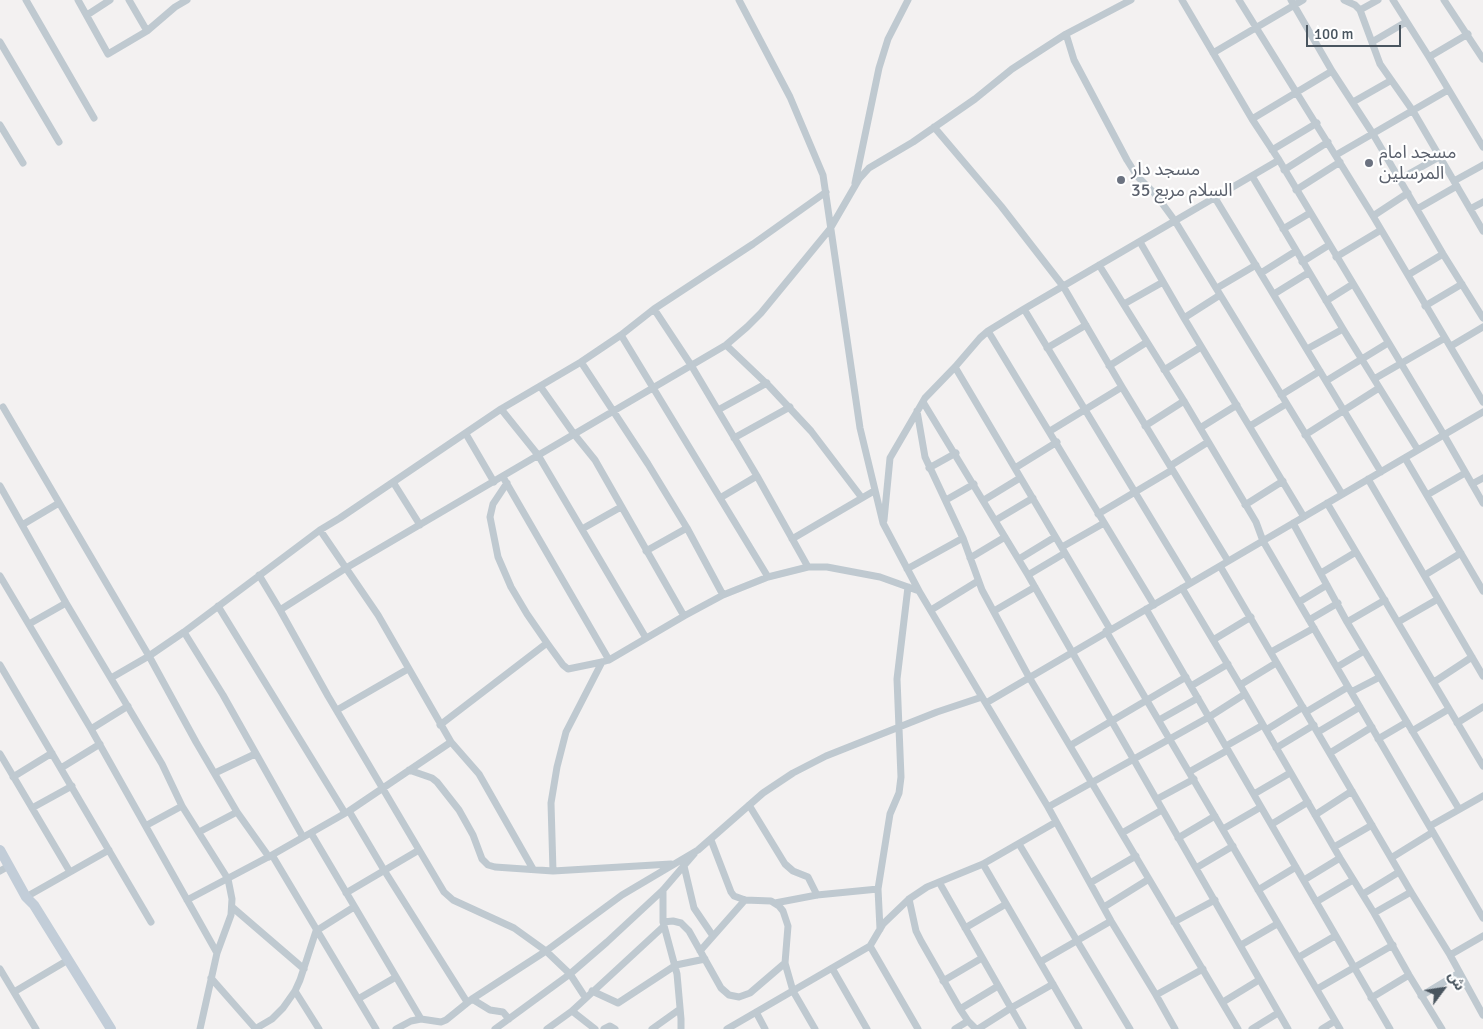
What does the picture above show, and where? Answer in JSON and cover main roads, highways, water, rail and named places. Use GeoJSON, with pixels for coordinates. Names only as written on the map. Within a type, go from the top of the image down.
{"type":"FeatureCollection","features":[{"type":"Feature","properties":{"kind":"place","name":"مسجد امام المرسلين"},"geometry":{"type":"Point","coordinates":[1369,163]}},
{"type":"Feature","properties":{"kind":"place","name":"مسجد دار السلام مربع 35"},"geometry":{"type":"Point","coordinates":[1121,180]}}]}
